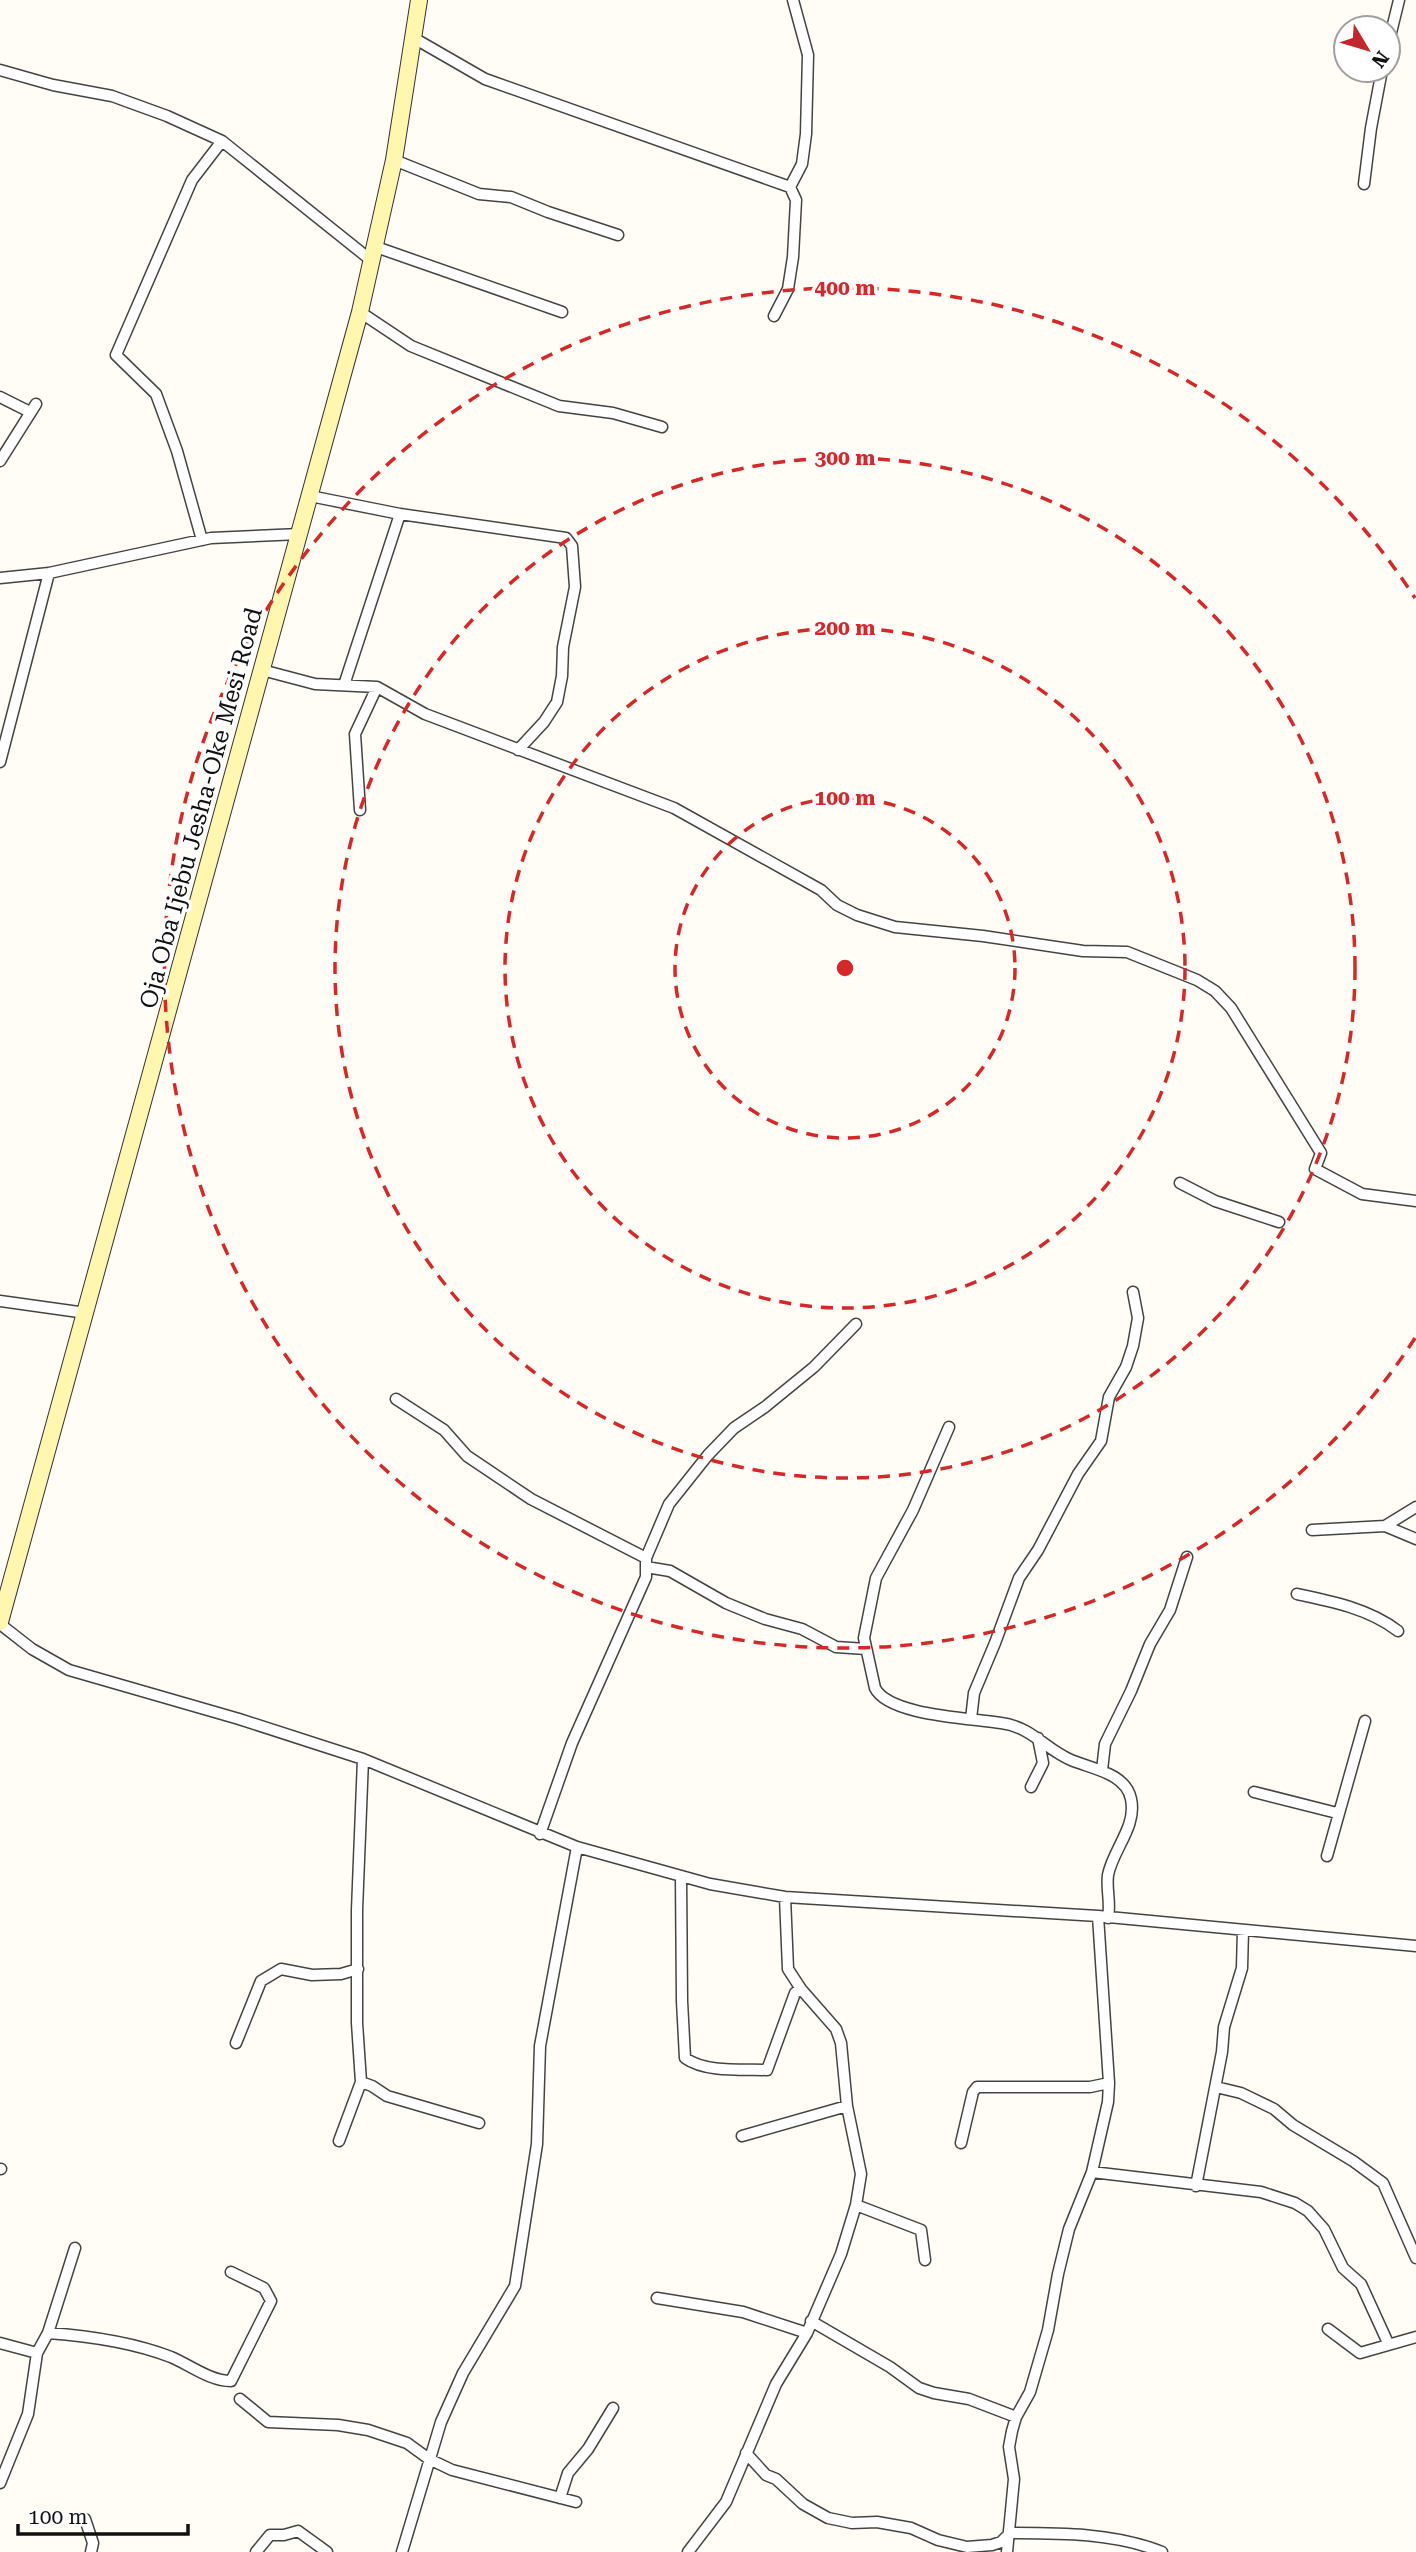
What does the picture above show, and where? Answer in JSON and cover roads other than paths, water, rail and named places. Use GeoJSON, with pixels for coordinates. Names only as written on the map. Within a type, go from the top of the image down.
{"type":"FeatureCollection","features":[{"type":"Feature","properties":{"kind":"main road","name":"Oja Oba Ijebu Jesha-Oke Mesi Road"},"geometry":{"type":"LineString","coordinates":[[0,1623],[360,312],[394,160],[419,0]]}},
{"type":"Feature","properties":{"kind":"street"},"geometry":{"type":"LineString","coordinates":[[790,187],[802,164],[806,134],[808,68],[806,40],[793,0]]}},
{"type":"Feature","properties":{"kind":"street"},"geometry":{"type":"LineString","coordinates":[[412,37],[485,79],[790,187],[796,200],[793,257],[788,289],[774,317]]}},
{"type":"Feature","properties":{"kind":"street"},"geometry":{"type":"LineString","coordinates":[[0,70],[53,85],[112,96],[167,116],[222,141],[374,254],[562,312]]}},
{"type":"Feature","properties":{"kind":"street"},"geometry":{"type":"LineString","coordinates":[[1364,184],[1379,84]]}},
{"type":"Feature","properties":{"kind":"street"},"geometry":{"type":"LineString","coordinates":[[202,540],[177,451],[156,394],[117,355],[192,180],[222,141]]}},
{"type":"Feature","properties":{"kind":"street"},"geometry":{"type":"LineString","coordinates":[[394,160],[479,194],[512,197],[618,235]]}},
{"type":"Feature","properties":{"kind":"street"},"geometry":{"type":"LineString","coordinates":[[360,312],[411,346],[559,406],[613,413],[662,427]]}},
{"type":"Feature","properties":{"kind":"street"},"geometry":{"type":"LineString","coordinates":[[0,397],[33,408],[0,461]]}},
{"type":"Feature","properties":{"kind":"street"},"geometry":{"type":"LineString","coordinates":[[310,496],[400,513],[566,538],[572,545],[575,587],[556,702],[544,722],[518,750]]}},
{"type":"Feature","properties":{"kind":"street"},"geometry":{"type":"LineString","coordinates":[[344,685],[400,513]]}},
{"type":"Feature","properties":{"kind":"street"},"geometry":{"type":"LineString","coordinates":[[0,578],[48,573],[202,540],[300,534]]}},
{"type":"Feature","properties":{"kind":"street"},"geometry":{"type":"LineString","coordinates":[[0,762],[48,573]]}},
{"type":"Feature","properties":{"kind":"street"},"geometry":{"type":"LineString","coordinates":[[262,670],[315,684],[377,687],[425,714],[674,808],[821,890],[837,905],[858,915],[895,927],[983,936],[1083,951],[1128,952],[1197,980],[1214,991],[1231,1008],[1304,1122],[1321,1153],[1315,1169],[1362,1195],[1416,1201]]}},
{"type":"Feature","properties":{"kind":"street"},"geometry":{"type":"LineString","coordinates":[[360,810],[355,734],[377,687]]}},
{"type":"Feature","properties":{"kind":"street"},"geometry":{"type":"LineString","coordinates":[[1180,1183],[1215,1201],[1279,1222]]}},
{"type":"Feature","properties":{"kind":"street"},"geometry":{"type":"LineString","coordinates":[[971,1719],[974,1693],[1019,1578],[1038,1550],[1071,1485],[1101,1441],[1109,1397],[1126,1367],[1133,1346],[1138,1318],[1133,1292]]}},
{"type":"Feature","properties":{"kind":"street"},"geometry":{"type":"LineString","coordinates":[[0,1301],[86,1313]]}},
{"type":"Feature","properties":{"kind":"street"},"geometry":{"type":"LineString","coordinates":[[540,1834],[572,1743],[646,1577],[646,1563],[669,1503],[734,1428],[814,1367],[856,1324]]}},
{"type":"Feature","properties":{"kind":"street"},"geometry":{"type":"LineString","coordinates":[[396,1399],[444,1430],[467,1456],[531,1499],[646,1563],[670,1571],[726,1603],[765,1619],[802,1629],[836,1647],[866,1649]]}},
{"type":"Feature","properties":{"kind":"street"},"geometry":{"type":"LineString","coordinates":[[949,1427],[913,1510],[877,1578],[864,1638],[878,1694],[900,1706],[933,1714],[1005,1723],[1026,1730],[1069,1759],[1102,1770],[1128,1790],[1132,1807],[1128,1826],[1107,1878],[1110,1897],[1103,1917],[1108,2102],[1090,2171],[1069,2229],[1048,2330],[1030,2392],[1016,2417],[1009,2447],[1014,2479],[1007,2552]]}},
{"type":"Feature","properties":{"kind":"street"},"geometry":{"type":"LineString","coordinates":[[1312,1530],[1385,1525],[1416,1507]]}},
{"type":"Feature","properties":{"kind":"street"},"geometry":{"type":"LineString","coordinates":[[1385,1525],[1416,1539]]}},
{"type":"Feature","properties":{"kind":"street"},"geometry":{"type":"LineString","coordinates":[[1102,1770],[1105,1744],[1131,1692],[1150,1644],[1170,1610],[1187,1557]]}},
{"type":"Feature","properties":{"kind":"street"},"geometry":{"type":"LineString","coordinates":[[1297,1594],[1352,1608],[1385,1621],[1398,1631]]}},
{"type":"Feature","properties":{"kind":"street"},"geometry":{"type":"LineString","coordinates":[[0,1623],[32,1649],[69,1670],[239,1719],[363,1759],[540,1834],[681,1877],[785,1897],[1103,1917],[1416,1945]]}},
{"type":"Feature","properties":{"kind":"street"},"geometry":{"type":"LineString","coordinates":[[1326,1856],[1365,1721]]}},
{"type":"Feature","properties":{"kind":"street"},"geometry":{"type":"LineString","coordinates":[[1031,1787],[1043,1763],[1038,1738]]}},
{"type":"Feature","properties":{"kind":"street"},"geometry":{"type":"LineString","coordinates":[[339,2141],[361,2082],[357,2023],[357,1910],[363,1759]]}},
{"type":"Feature","properties":{"kind":"street"},"geometry":{"type":"LineString","coordinates":[[1043,1763],[1069,1759]]}},
{"type":"Feature","properties":{"kind":"street"},"geometry":{"type":"LineString","coordinates":[[1254,1793],[1338,1813]]}},
{"type":"Feature","properties":{"kind":"street"},"geometry":{"type":"LineString","coordinates":[[402,2552],[441,2422],[463,2373],[515,2286],[537,2144],[541,2046],[577,1847]]}},
{"type":"Feature","properties":{"kind":"street"},"geometry":{"type":"LineString","coordinates":[[681,1877],[685,2058],[693,2064],[705,2066],[767,2070],[795,1993],[801,1989]]}},
{"type":"Feature","properties":{"kind":"street"},"geometry":{"type":"LineString","coordinates":[[688,2552],[726,2502],[776,2384],[807,2333],[841,2254],[856,2206],[861,2174],[847,2106],[841,2043],[836,2029],[801,1989],[788,1969],[785,1897]]}},
{"type":"Feature","properties":{"kind":"street"},"geometry":{"type":"LineString","coordinates":[[1196,2186],[1216,2087],[1224,2027],[1242,1968],[1243,1930]]}},
{"type":"Feature","properties":{"kind":"street"},"geometry":{"type":"LineString","coordinates":[[236,2043],[261,1981],[281,1969],[312,1975],[358,1969]]}},
{"type":"Feature","properties":{"kind":"street"},"geometry":{"type":"LineString","coordinates":[[361,2082],[387,2096],[480,2123]]}},
{"type":"Feature","properties":{"kind":"street"},"geometry":{"type":"LineString","coordinates":[[961,2143],[973,2092],[977,2087],[1090,2087],[1109,2083]]}},
{"type":"Feature","properties":{"kind":"street"},"geometry":{"type":"LineString","coordinates":[[1216,2087],[1241,2093],[1274,2109],[1293,2125],[1353,2161],[1383,2183],[1416,2258]]}},
{"type":"Feature","properties":{"kind":"street"},"geometry":{"type":"LineString","coordinates":[[742,2136],[847,2106]]}},
{"type":"Feature","properties":{"kind":"street"},"geometry":{"type":"LineString","coordinates":[[1090,2171],[1261,2192],[1295,2203],[1308,2211],[1324,2229],[1343,2268],[1361,2284],[1388,2343]]}},
{"type":"Feature","properties":{"kind":"street"},"geometry":{"type":"LineString","coordinates":[[1044,2320],[1059,2240],[1090,2171]]}},
{"type":"Feature","properties":{"kind":"street"},"geometry":{"type":"LineString","coordinates":[[856,2206],[921,2230],[925,2260]]}},
{"type":"Feature","properties":{"kind":"street"},"geometry":{"type":"LineString","coordinates":[[0,2483],[28,2414],[37,2353],[48,2333],[75,2248]]}},
{"type":"Feature","properties":{"kind":"street"},"geometry":{"type":"LineString","coordinates":[[48,2333],[126,2342],[170,2357],[221,2381],[231,2381],[271,2301],[264,2288],[231,2272]]}},
{"type":"Feature","properties":{"kind":"street"},"geometry":{"type":"LineString","coordinates":[[657,2298],[743,2312],[807,2333]]}},
{"type":"Feature","properties":{"kind":"street"},"geometry":{"type":"LineString","coordinates":[[811,2322],[890,2367],[919,2388],[969,2399],[1016,2417]]}},
{"type":"Feature","properties":{"kind":"street"},"geometry":{"type":"LineString","coordinates":[[1328,2329],[1360,2353],[1416,2337]]}},
{"type":"Feature","properties":{"kind":"street"},"geometry":{"type":"LineString","coordinates":[[0,2343],[37,2353]]}},
{"type":"Feature","properties":{"kind":"street"},"geometry":{"type":"LineString","coordinates":[[240,2399],[268,2422],[338,2425],[368,2430],[407,2443],[429,2459],[452,2470],[576,2502]]}},
{"type":"Feature","properties":{"kind":"street"},"geometry":{"type":"LineString","coordinates":[[560,2498],[568,2473],[589,2449],[613,2408]]}},
{"type":"Feature","properties":{"kind":"street"},"geometry":{"type":"LineString","coordinates":[[746,2453],[766,2475],[776,2479],[803,2504],[839,2521],[877,2522],[911,2528],[938,2540],[967,2547],[992,2545],[1001,2542],[1010,2533],[1074,2533],[1142,2544],[1163,2552]]}},
{"type":"Feature","properties":{"kind":"street"},"geometry":{"type":"LineString","coordinates":[[85,2519],[93,2543],[91,2552]]}},
{"type":"Feature","properties":{"kind":"street"},"geometry":{"type":"LineString","coordinates":[[257,2552],[270,2535],[298,2531],[327,2552]]}}]}
